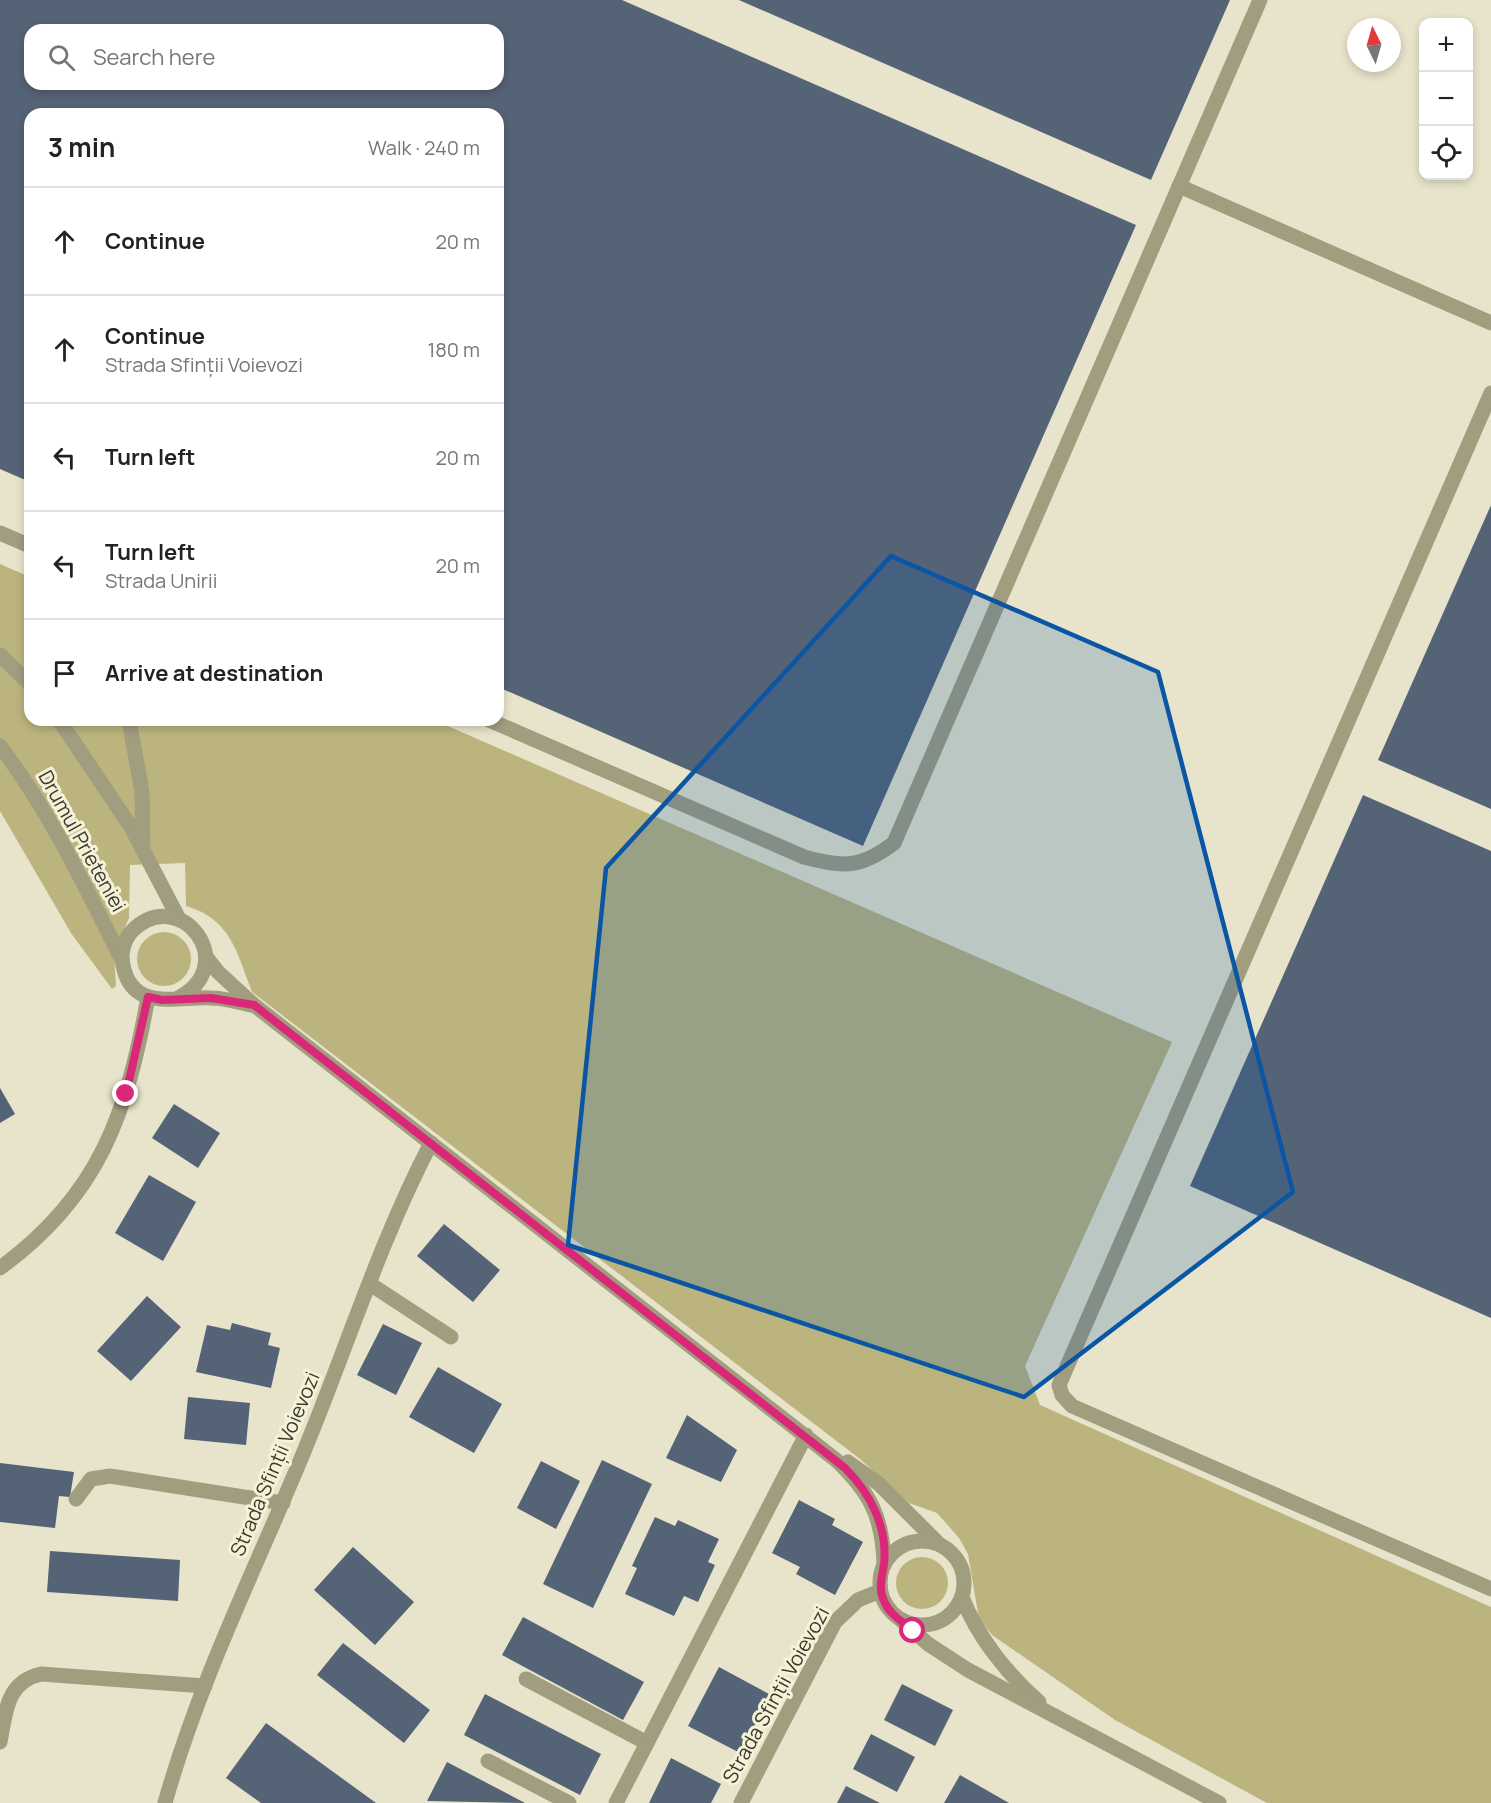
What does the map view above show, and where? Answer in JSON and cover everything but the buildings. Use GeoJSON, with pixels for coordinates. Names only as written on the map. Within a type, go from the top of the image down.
{"type":"FeatureCollection","features":[{"type":"Feature","properties":{"kind":"street"},"geometry":{"type":"LineString","coordinates":[[503,726],[804,857],[829,864],[853,864],[874,858],[894,843],[1260,0]]}},
{"type":"Feature","properties":{"kind":"street"},"geometry":{"type":"LineString","coordinates":[[1179,186],[1491,323]]}},
{"type":"Feature","properties":{"kind":"street"},"geometry":{"type":"LineString","coordinates":[[1491,393],[1059,1385],[1062,1395],[1072,1406],[1491,1588]]}},
{"type":"Feature","properties":{"kind":"street"},"geometry":{"type":"LineString","coordinates":[[0,533],[24,543]]}},
{"type":"Feature","properties":{"kind":"street"},"geometry":{"type":"LineString","coordinates":[[0,655],[24,678]]}},
{"type":"Feature","properties":{"kind":"street"},"geometry":{"type":"LineString","coordinates":[[63,726],[116,802],[179,919],[198,934],[206,957],[230,985],[806,1436],[879,1484],[958,1560],[963,1572],[962,1596],[956,1608],[937,1623],[925,1625],[901,1620]]}},
{"type":"Feature","properties":{"kind":"street"},"geometry":{"type":"LineString","coordinates":[[130,726],[142,792],[143,851]]}},
{"type":"Feature","properties":{"kind":"street","name":"Drumul Prieteniei"},"geometry":{"type":"LineString","coordinates":[[0,746],[55,830],[122,960]]}},
{"type":"Feature","properties":{"kind":"street"},"geometry":{"type":"LineString","coordinates":[[179,919],[152,918],[139,924],[129,934],[122,960],[129,982],[148,997],[162,1000],[211,998],[254,1005]]}},
{"type":"Feature","properties":{"kind":"street"},"geometry":{"type":"LineString","coordinates":[[176,999],[188,993],[198,983],[206,957]]}},
{"type":"Feature","properties":{"kind":"street"},"geometry":{"type":"LineString","coordinates":[[0,1268],[26,1249],[62,1214],[100,1160],[126,1094],[148,997]]}},
{"type":"Feature","properties":{"kind":"street","name":"Strada Sfinții Voievozi"},"geometry":{"type":"LineString","coordinates":[[165,1803],[205,1686],[283,1503],[407,1190],[431,1143]]}},
{"type":"Feature","properties":{"kind":"street"},"geometry":{"type":"LineString","coordinates":[[370,1284],[451,1336]]}},
{"type":"Feature","properties":{"kind":"street"},"geometry":{"type":"LineString","coordinates":[[616,1803],[806,1436]]}},
{"type":"Feature","properties":{"kind":"street"},"geometry":{"type":"LineString","coordinates":[[823,1448],[854,1477],[874,1507],[881,1528],[884,1565],[880,1591],[884,1603],[901,1620],[943,1654],[1067,1723],[1219,1803]]}},
{"type":"Feature","properties":{"kind":"street"},"geometry":{"type":"LineString","coordinates":[[76,1499],[91,1479],[110,1476],[283,1503]]}},
{"type":"Feature","properties":{"kind":"street"},"geometry":{"type":"LineString","coordinates":[[884,1565],[892,1554],[914,1542],[939,1544]]}},
{"type":"Feature","properties":{"kind":"street","name":"Strada Sfinții Voievozi"},"geometry":{"type":"LineString","coordinates":[[744,1802],[835,1622],[858,1600],[880,1591]]}},
{"type":"Feature","properties":{"kind":"street"},"geometry":{"type":"LineString","coordinates":[[962,1596],[978,1630],[1015,1678],[1067,1723]]}},
{"type":"Feature","properties":{"kind":"street"},"geometry":{"type":"LineString","coordinates":[[0,1742],[12,1694],[18,1684],[30,1677],[41,1674],[205,1686]]}},
{"type":"Feature","properties":{"kind":"street"},"geometry":{"type":"LineString","coordinates":[[526,1679],[647,1743]]}},
{"type":"Feature","properties":{"kind":"street"},"geometry":{"type":"LineString","coordinates":[[489,1761],[569,1803]]}},
{"type":"Feature","properties":{"kind":"highlighted area"},"geometry":{"type":"Polygon","coordinates":[[[891,556],[1158,672],[1293,1192],[1024,1397],[568,1245],[606,868],[891,556]]]}},
{"type":"Feature","properties":{"kind":"shaded area"},"geometry":{"type":"Polygon","coordinates":[[[0,564],[24,574],[24,726],[448,726],[1172,1042],[1025,1366],[1040,1405],[1491,1607],[1491,1803],[1267,1803],[1115,1720],[992,1635],[979,1619],[968,1554],[959,1538],[937,1513],[909,1503],[860,1459],[252,992],[236,951],[223,929],[213,919],[186,906],[185,863],[130,865],[129,918],[114,953],[116,986],[112,989],[71,933],[0,811],[0,564]]]}},
{"type":"Feature","properties":{"kind":"shaded area"},"geometry":{"type":"Polygon","coordinates":[[[159,932],[169,932],[179,936],[187,944],[191,959],[187,974],[179,982],[169,986],[159,986],[149,982],[141,974],[137,964],[137,954],[141,944],[149,936],[159,932]]]}},
{"type":"Feature","properties":{"kind":"shaded area"},"geometry":{"type":"Polygon","coordinates":[[[922,1557],[932,1559],[940,1565],[946,1573],[948,1583],[946,1593],[940,1601],[932,1607],[922,1609],[912,1607],[904,1601],[898,1593],[896,1583],[898,1573],[904,1565],[912,1559],[922,1557]]]}},
{"type":"Feature","properties":{"kind":"route"},"geometry":{"type":"LineString","coordinates":[[126,1094],[148,997],[162,1000],[211,998],[254,1005],[823,1448],[845,1468],[869,1498],[881,1528],[884,1565],[880,1578],[880,1591],[884,1603],[913,1631]]}}]}
